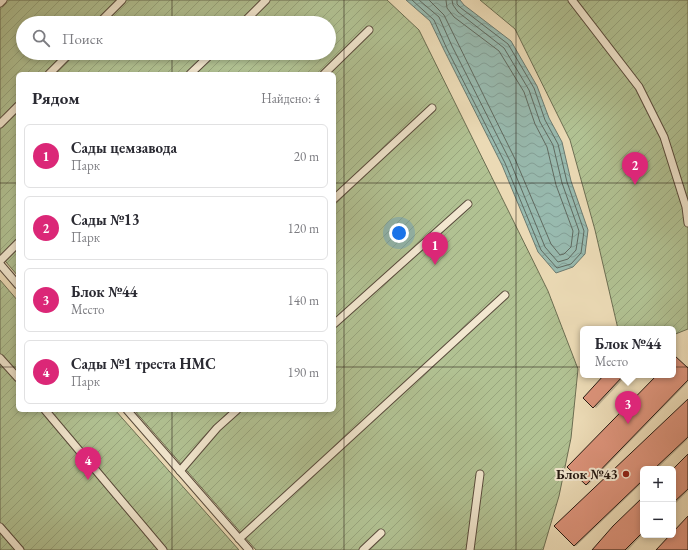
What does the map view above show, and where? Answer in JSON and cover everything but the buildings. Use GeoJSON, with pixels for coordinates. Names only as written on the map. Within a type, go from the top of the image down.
{"type":"FeatureCollection","features":[{"type":"Feature","properties":{"kind":"lane"},"geometry":{"type":"LineString","coordinates":[[0,3],[3,0]]}},
{"type":"Feature","properties":{"kind":"lane"},"geometry":{"type":"LineString","coordinates":[[106,16],[122,0]]}},
{"type":"Feature","properties":{"kind":"lane"},"geometry":{"type":"LineString","coordinates":[[250,16],[266,0]]}},
{"type":"Feature","properties":{"kind":"lane"},"geometry":{"type":"LineString","coordinates":[[572,0],[639,87],[664,137],[686,206],[688,223]]}},
{"type":"Feature","properties":{"kind":"lane"},"geometry":{"type":"LineString","coordinates":[[326,72],[369,30]]}},
{"type":"Feature","properties":{"kind":"lane"},"geometry":{"type":"LineString","coordinates":[[51,72],[63,60]]}},
{"type":"Feature","properties":{"kind":"lane"},"geometry":{"type":"LineString","coordinates":[[192,72],[205,60]]}},
{"type":"Feature","properties":{"kind":"lane"},"geometry":{"type":"LineString","coordinates":[[0,124],[16,108]]}},
{"type":"Feature","properties":{"kind":"lane"},"geometry":{"type":"LineString","coordinates":[[336,197],[432,108]]}},
{"type":"Feature","properties":{"kind":"lane"},"geometry":{"type":"LineString","coordinates":[[336,322],[468,204]]}},
{"type":"Feature","properties":{"kind":"lane"},"geometry":{"type":"LineString","coordinates":[[16,246],[0,263],[16,283]]}},
{"type":"Feature","properties":{"kind":"lane"},"geometry":{"type":"LineString","coordinates":[[239,539],[506,294]]}},
{"type":"Feature","properties":{"kind":"lane"},"geometry":{"type":"LineString","coordinates":[[0,358],[16,376]]}},
{"type":"Feature","properties":{"kind":"lane"},"geometry":{"type":"LineString","coordinates":[[47,412],[163,550]]}},
{"type":"Feature","properties":{"kind":"lane"},"geometry":{"type":"LineString","coordinates":[[129,412],[249,550]]}},
{"type":"Feature","properties":{"kind":"lane"},"geometry":{"type":"LineString","coordinates":[[180,471],[217,428],[235,412]]}},
{"type":"Feature","properties":{"kind":"lane"},"geometry":{"type":"LineString","coordinates":[[470,550],[480,474]]}},
{"type":"Feature","properties":{"kind":"lane"},"geometry":{"type":"LineString","coordinates":[[0,527],[20,550]]}},
{"type":"Feature","properties":{"kind":"lane"},"geometry":{"type":"LineString","coordinates":[[363,550],[381,533]]}},
{"type":"Feature","properties":{"kind":"green space"},"geometry":{"type":"Polygon","coordinates":[[[0,0],[387,0],[419,30],[548,291],[578,369],[571,438],[559,496],[543,550],[256,550],[136,412],[336,412],[336,72],[16,72],[16,274],[0,255],[0,0]]]}},
{"type":"Feature","properties":{"kind":"green space"},"geometry":{"type":"Polygon","coordinates":[[[480,0],[688,0],[688,329],[676,334],[676,326],[617,326],[595,230],[570,140],[515,29],[480,0]]]}},
{"type":"Feature","properties":{"kind":"green space"},"geometry":{"type":"Polygon","coordinates":[[[0,280],[16,299],[16,412],[117,412],[239,550],[0,550],[0,280]]]}},
{"type":"Feature","properties":{"kind":"water"},"geometry":{"type":"Polygon","coordinates":[[[406,0],[460,0],[464,5],[511,41],[537,86],[549,118],[562,142],[571,181],[588,230],[585,254],[573,267],[556,273],[538,252],[502,165],[430,21],[406,0]]]}},
{"type":"Feature","properties":{"kind":"place","name":"Сады №13"},"geometry":{"type":"Point","coordinates":[635,185]}},
{"type":"Feature","properties":{"kind":"place","name":"Сады цемзавода"},"geometry":{"type":"Point","coordinates":[435,265]}},
{"type":"Feature","properties":{"kind":"place","name":"Блок №44"},"geometry":{"type":"Point","coordinates":[628,424]}},
{"type":"Feature","properties":{"kind":"place","name":"Блок №43"},"geometry":{"type":"Point","coordinates":[626,474]}},
{"type":"Feature","properties":{"kind":"place","name":"Сады №1 треста НМС"},"geometry":{"type":"Point","coordinates":[88,480]}}]}
